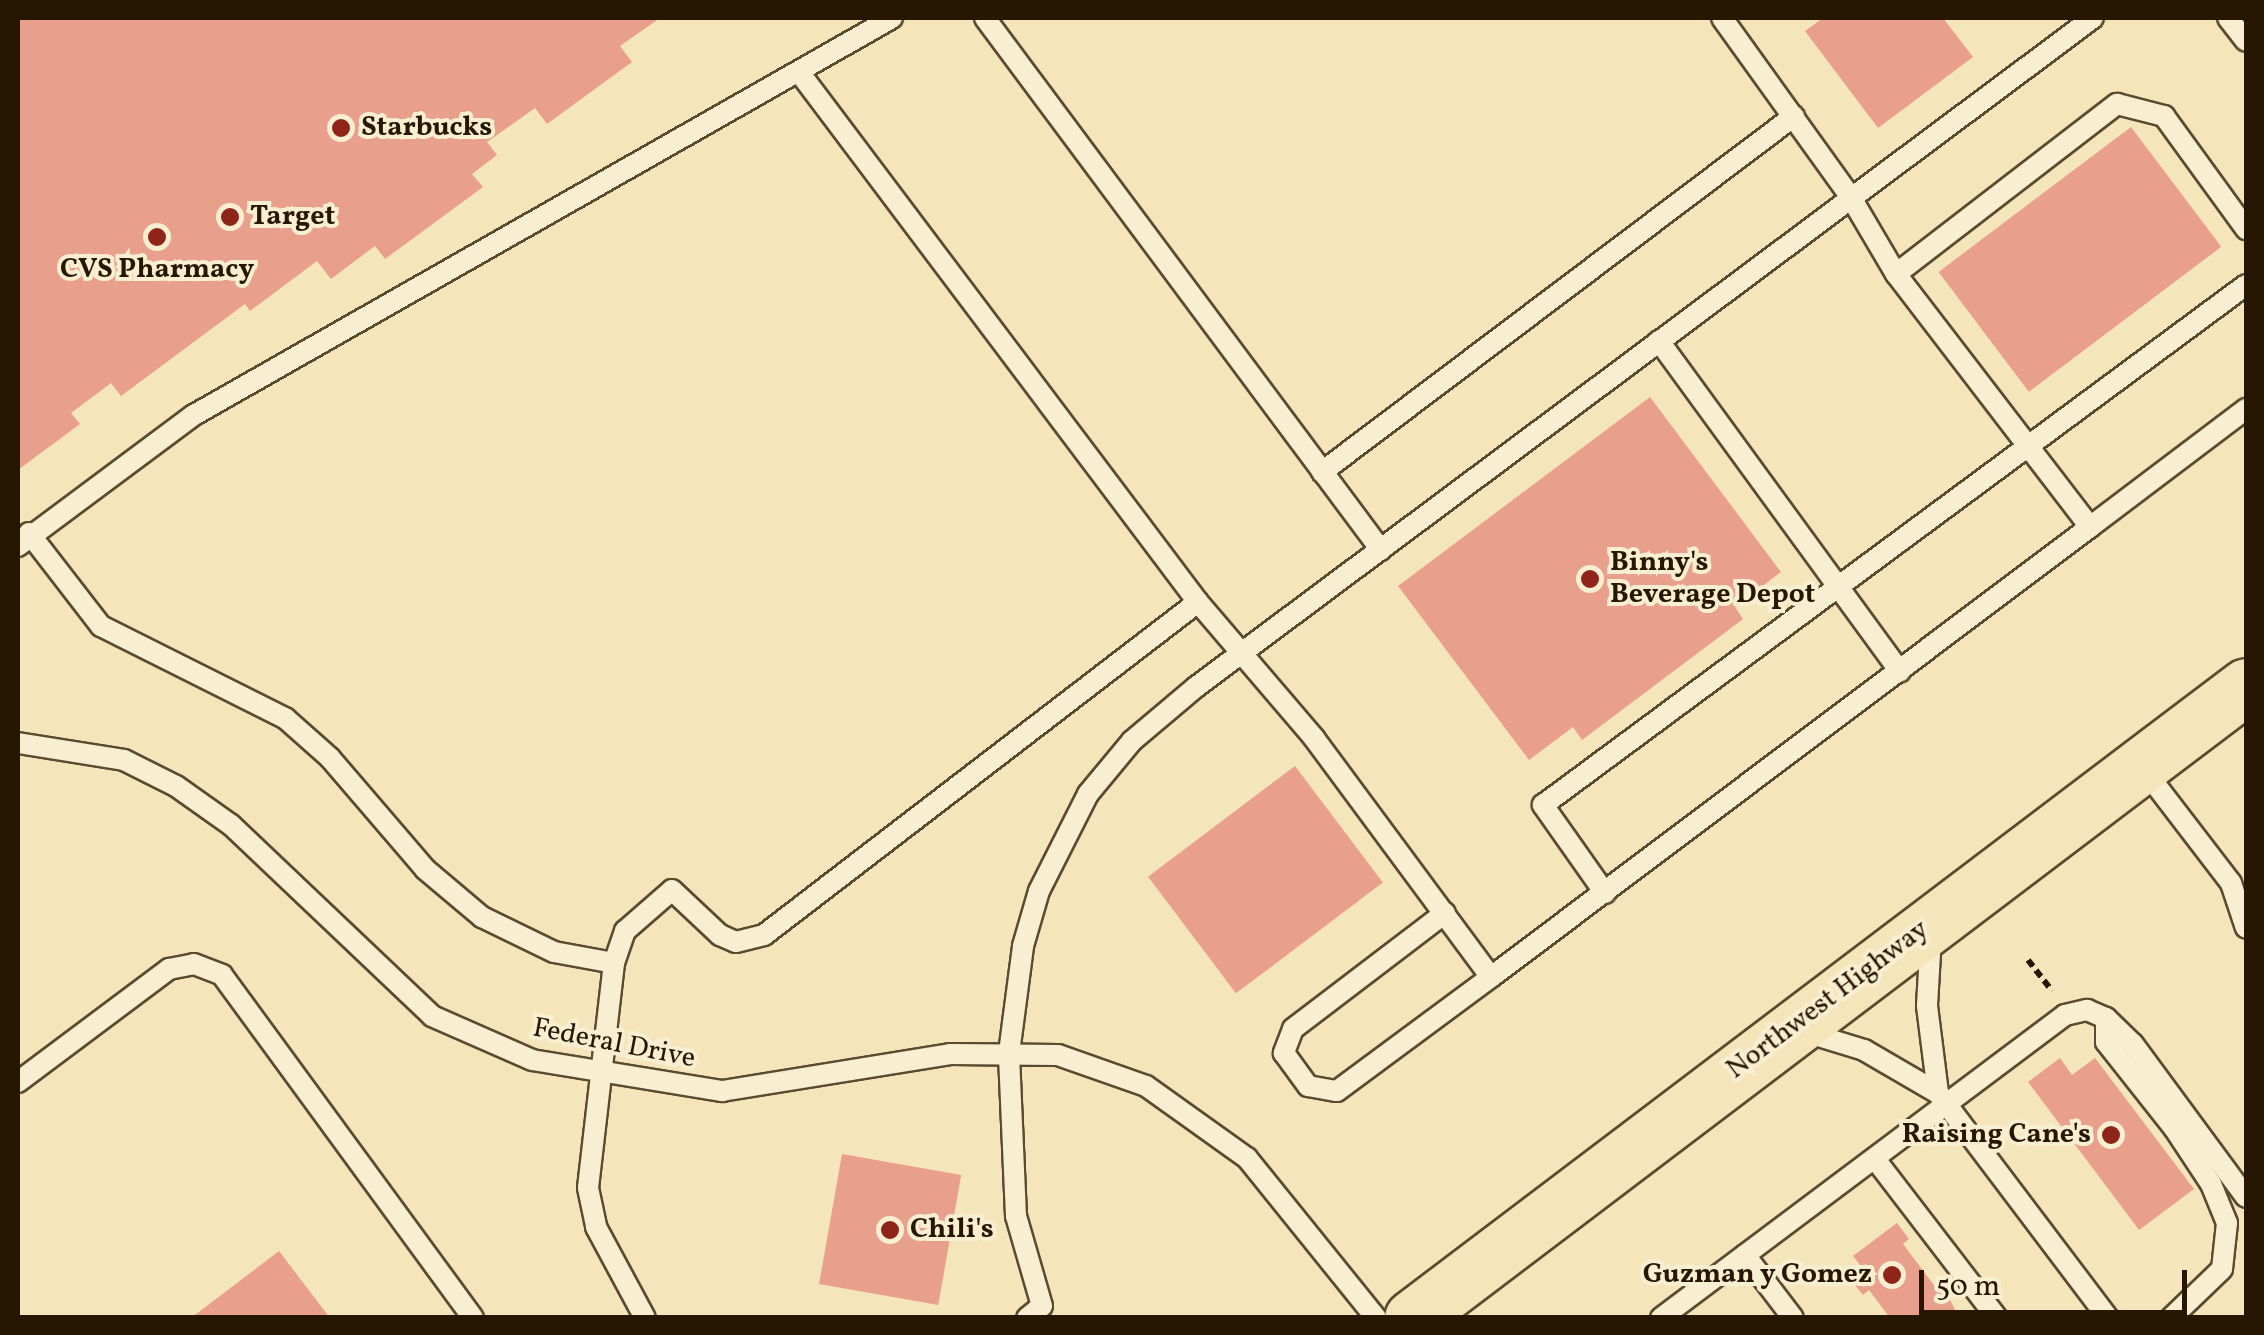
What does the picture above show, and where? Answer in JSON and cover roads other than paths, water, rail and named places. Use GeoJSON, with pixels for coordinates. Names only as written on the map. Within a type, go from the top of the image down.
{"type":"FeatureCollection","features":[{"type":"Feature","properties":{"kind":"main road","name":"Northwest Highway"},"geometry":{"type":"LineString","coordinates":[[1412,1318],[2246,686]]}},
{"type":"Feature","properties":{"kind":"lane"},"geometry":{"type":"LineString","coordinates":[[614,963],[554,952],[482,917],[425,869],[330,758],[286,718],[101,626],[23,539],[211,405],[892,18]]}},
{"type":"Feature","properties":{"kind":"lane"},"geometry":{"type":"LineString","coordinates":[[985,18],[1381,550]]}},
{"type":"Feature","properties":{"kind":"lane"},"geometry":{"type":"LineString","coordinates":[[1026,1318],[1042,1306],[1016,1216],[1009,1053],[1023,946],[1062,836],[1132,741],[1237,656],[2092,18]]}},
{"type":"Feature","properties":{"kind":"lane"},"geometry":{"type":"LineString","coordinates":[[2228,18],[2246,42]]}},
{"type":"Feature","properties":{"kind":"lane"},"geometry":{"type":"LineString","coordinates":[[1730,20],[1850,196],[1896,274],[2090,527]]}},
{"type":"Feature","properties":{"kind":"lane"},"geometry":{"type":"LineString","coordinates":[[799,72],[1237,656],[1314,738],[1490,977]]}},
{"type":"Feature","properties":{"kind":"lane"},"geometry":{"type":"LineString","coordinates":[[1896,274],[2117,104],[2164,116],[2246,228]]}},
{"type":"Feature","properties":{"kind":"lane"},"geometry":{"type":"LineString","coordinates":[[1322,472],[1794,116]]}},
{"type":"Feature","properties":{"kind":"lane"},"geometry":{"type":"LineString","coordinates":[[1605,893],[1543,805],[2246,285]]}},
{"type":"Feature","properties":{"kind":"lane"},"geometry":{"type":"LineString","coordinates":[[1659,341],[1900,671]]}},
{"type":"Feature","properties":{"kind":"lane"},"geometry":{"type":"LineString","coordinates":[[1445,914],[1293,1028],[1284,1052],[1308,1086],[1337,1091],[2246,409]]}},
{"type":"Feature","properties":{"kind":"lane"},"geometry":{"type":"LineString","coordinates":[[646,1318],[596,1227],[588,1188],[598,1074],[614,963],[625,931],[672,890],[720,935],[736,942],[764,935],[1198,602]]}},
{"type":"Feature","properties":{"kind":"lane","name":"Federal Drive"},"geometry":{"type":"LineString","coordinates":[[18,743],[124,760],[176,786],[232,825],[432,1016],[532,1060],[598,1074],[722,1091],[950,1054],[1058,1054],[1146,1086],[1195,1116],[1247,1158],[1376,1318]]}},
{"type":"Feature","properties":{"kind":"lane"},"geometry":{"type":"LineString","coordinates":[[2141,766],[2239,878],[2246,928]]}},
{"type":"Feature","properties":{"kind":"lane"},"geometry":{"type":"LineString","coordinates":[[1931,921],[1927,1006],[1942,1098]]}},
{"type":"Feature","properties":{"kind":"lane"},"geometry":{"type":"LineString","coordinates":[[18,1082],[169,969],[194,964],[222,975],[473,1318]]}},
{"type":"Feature","properties":{"kind":"lane"},"geometry":{"type":"LineString","coordinates":[[1661,1318],[1874,1159],[1942,1098],[2065,1015],[2087,1010],[2106,1018],[2246,1197]]}},
{"type":"Feature","properties":{"kind":"lane"},"geometry":{"type":"LineString","coordinates":[[2106,1018],[2106,1042],[2174,1128],[2211,1184],[2226,1223],[2222,1269],[2171,1318]]}},
{"type":"Feature","properties":{"kind":"lane"},"geometry":{"type":"LineString","coordinates":[[1791,1028],[1864,1050],[1942,1098],[2108,1318]]}},
{"type":"Feature","properties":{"kind":"lane"},"geometry":{"type":"LineString","coordinates":[[1874,1159],[1997,1318]]}},
{"type":"Feature","properties":{"kind":"lane"},"geometry":{"type":"LineString","coordinates":[[1746,1254],[1793,1318]]}},
{"type":"Feature","properties":{"kind":"place","name":"Starbucks"},"geometry":{"type":"Point","coordinates":[341,128]}},
{"type":"Feature","properties":{"kind":"place","name":"Target"},"geometry":{"type":"Point","coordinates":[230,217]}},
{"type":"Feature","properties":{"kind":"place","name":"CVS Pharmacy"},"geometry":{"type":"Point","coordinates":[157,237]}},
{"type":"Feature","properties":{"kind":"place","name":"Binny's Beverage Depot"},"geometry":{"type":"Point","coordinates":[1590,579]}},
{"type":"Feature","properties":{"kind":"place","name":"Raising Cane's"},"geometry":{"type":"Point","coordinates":[2111,1135]}},
{"type":"Feature","properties":{"kind":"place","name":"Chili's"},"geometry":{"type":"Point","coordinates":[890,1230]}},
{"type":"Feature","properties":{"kind":"place","name":"Guzman y Gomez"},"geometry":{"type":"Point","coordinates":[1892,1275]}}]}
